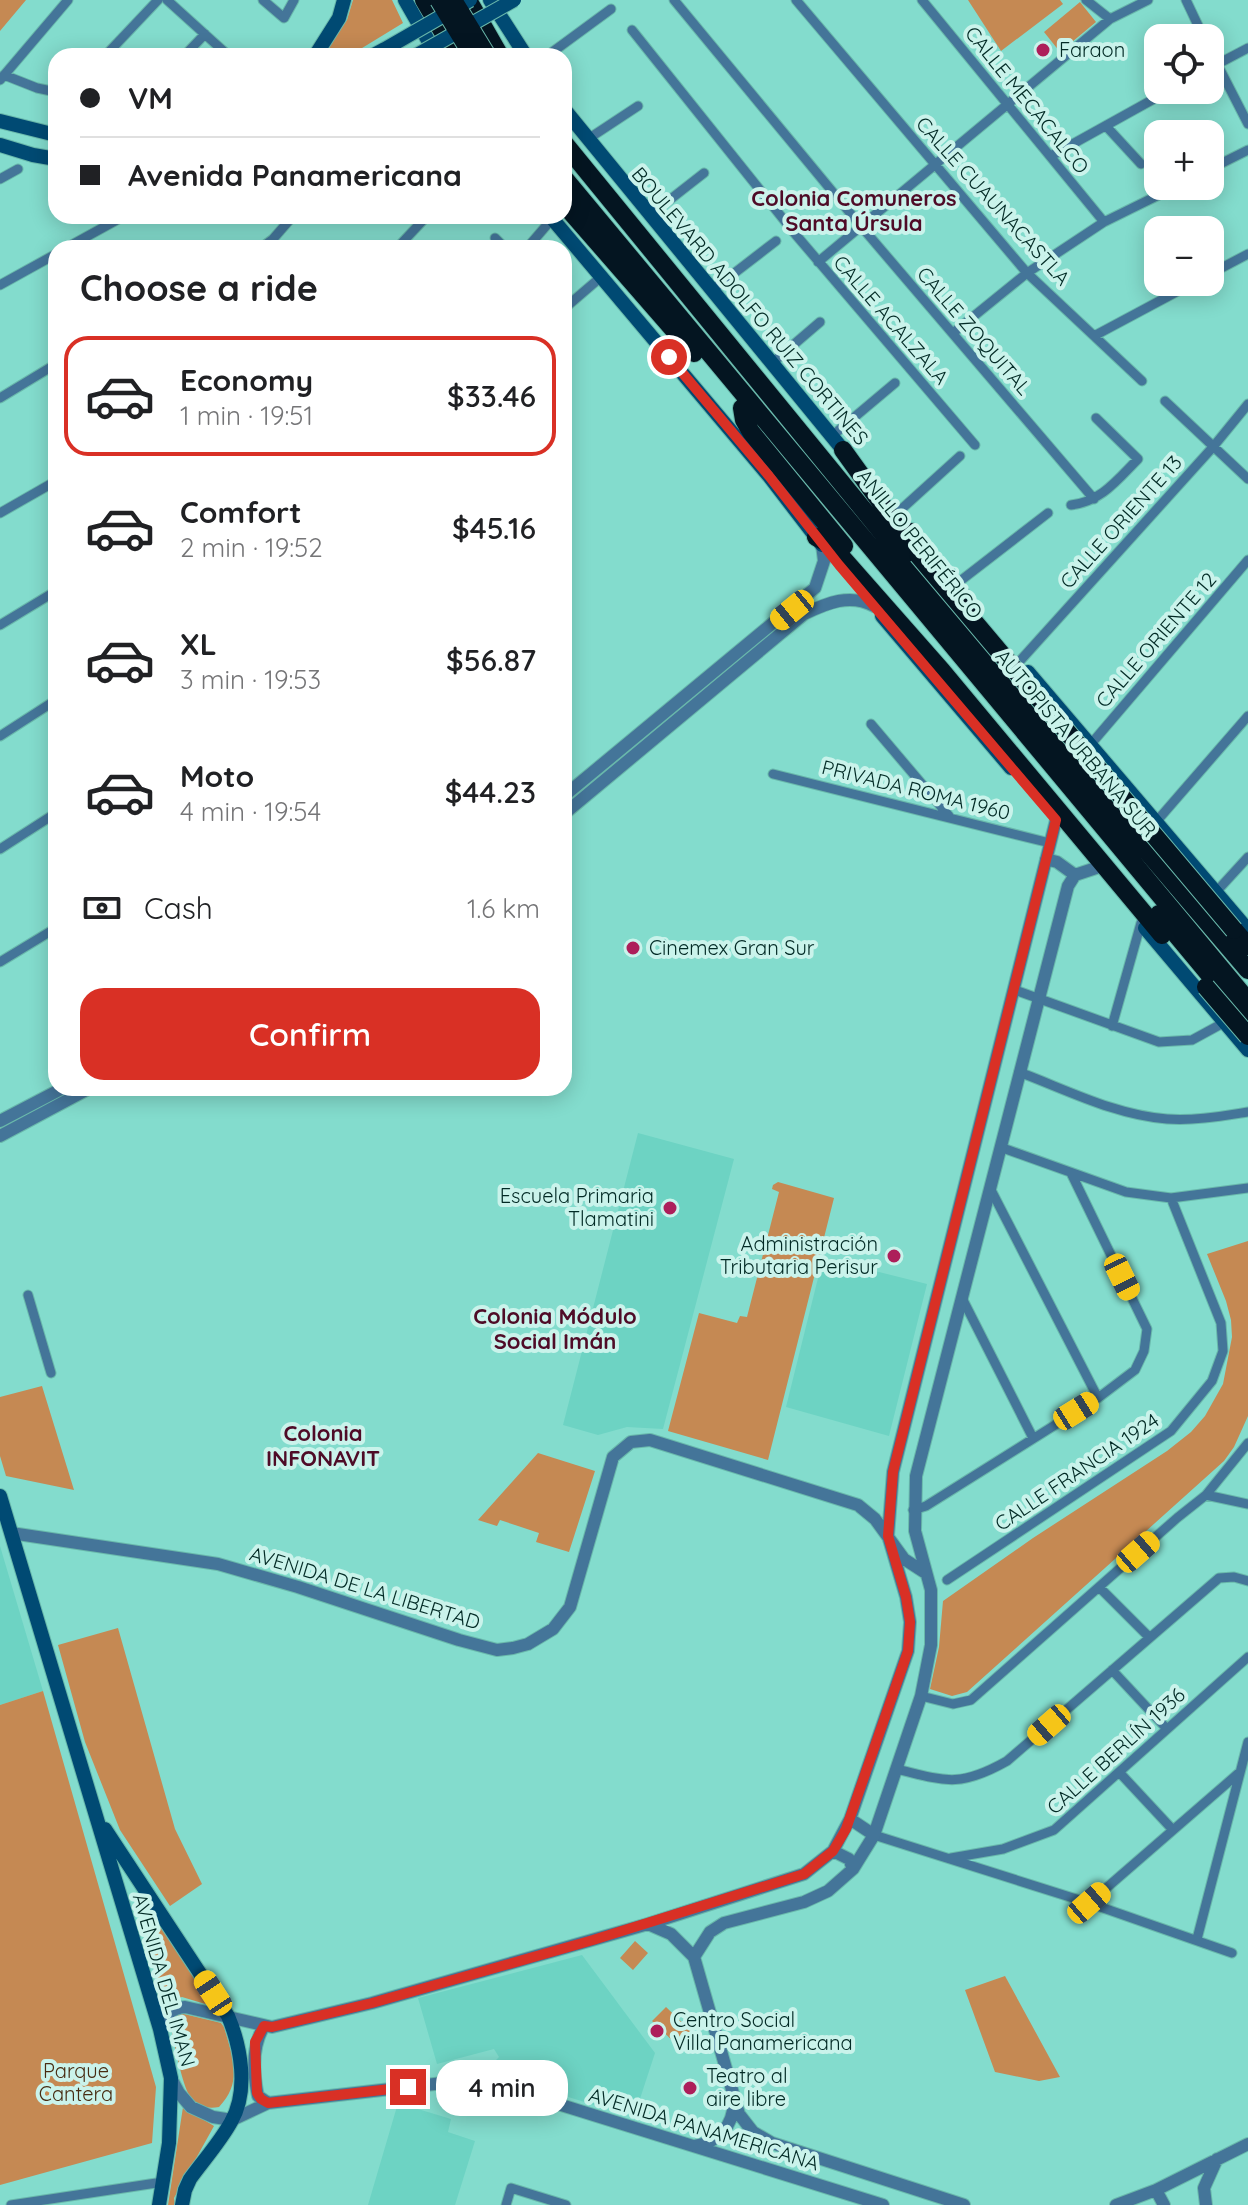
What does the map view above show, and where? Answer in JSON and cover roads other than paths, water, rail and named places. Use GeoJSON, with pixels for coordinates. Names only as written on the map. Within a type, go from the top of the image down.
{"type":"FeatureCollection","features":[{"type":"Feature","properties":{"kind":"highway"},"geometry":{"type":"LineString","coordinates":[[424,0],[452,48]]}},
{"type":"Feature","properties":{"kind":"highway"},"geometry":{"type":"LineString","coordinates":[[439,0],[468,48]]}},
{"type":"Feature","properties":{"kind":"highway"},"geometry":{"type":"LineString","coordinates":[[453,0],[482,48]]}},
{"type":"Feature","properties":{"kind":"highway"},"geometry":{"type":"LineString","coordinates":[[469,0],[496,48]]}},
{"type":"Feature","properties":{"kind":"highway","name":"ANILLO PERIFÉRICO"},"geometry":{"type":"LineString","coordinates":[[572,153],[1036,721],[1248,970]]}},
{"type":"Feature","properties":{"kind":"highway","name":"AUTOPISTA URBANA SUR"},"geometry":{"type":"LineString","coordinates":[[572,170],[1248,985]]}},
{"type":"Feature","properties":{"kind":"highway","name":"AUTOPISTA URBANA SUR"},"geometry":{"type":"LineString","coordinates":[[572,188],[1248,1001]]}},
{"type":"Feature","properties":{"kind":"highway"},"geometry":{"type":"LineString","coordinates":[[572,213],[742,408],[1248,1021]]}},
{"type":"Feature","properties":{"kind":"highway"},"geometry":{"type":"LineString","coordinates":[[742,408],[744,420],[757,439],[868,581],[914,646],[939,668],[1038,789],[1248,1034]]}},
{"type":"Feature","properties":{"kind":"highway"},"geometry":{"type":"LineString","coordinates":[[837,443],[918,555],[1248,946]]}},
{"type":"Feature","properties":{"kind":"highway"},"geometry":{"type":"LineString","coordinates":[[911,532],[927,561],[986,641],[1036,721]]}},
{"type":"Feature","properties":{"kind":"highway"},"geometry":{"type":"LineString","coordinates":[[819,541],[831,545],[868,581],[930,649],[939,668]]}},
{"type":"Feature","properties":{"kind":"highway"},"geometry":{"type":"LineString","coordinates":[[1193,986],[1248,1034]]}},
{"type":"Feature","properties":{"kind":"main road"},"geometry":{"type":"LineString","coordinates":[[320,48],[339,18],[344,0]]}},
{"type":"Feature","properties":{"kind":"main road"},"geometry":{"type":"LineString","coordinates":[[405,0],[432,48]]}},
{"type":"Feature","properties":{"kind":"main road"},"geometry":{"type":"LineString","coordinates":[[385,48],[469,0]]}},
{"type":"Feature","properties":{"kind":"main road"},"geometry":{"type":"LineString","coordinates":[[490,0],[521,48]]}},
{"type":"Feature","properties":{"kind":"main road"},"geometry":{"type":"LineString","coordinates":[[429,48],[514,0]]}},
{"type":"Feature","properties":{"kind":"main road","name":"BOULEVARD ADOLFO RUIZ CORTINES"},"geometry":{"type":"LineString","coordinates":[[572,119],[1019,662],[1248,930]]}},
{"type":"Feature","properties":{"kind":"main road"},"geometry":{"type":"LineString","coordinates":[[0,121],[48,133]]}},
{"type":"Feature","properties":{"kind":"main road"},"geometry":{"type":"LineString","coordinates":[[0,145],[48,158]]}},
{"type":"Feature","properties":{"kind":"main road"},"geometry":{"type":"LineString","coordinates":[[556,224],[570,240]]}},
{"type":"Feature","properties":{"kind":"main road"},"geometry":{"type":"LineString","coordinates":[[572,243],[874,606],[914,646],[1248,1050]]}},
{"type":"Feature","properties":{"kind":"main road","name":"AVENIDA DEL IMAN"},"geometry":{"type":"LineString","coordinates":[[0,1496],[160,2029],[171,2078],[169,2143],[159,2205]]}},
{"type":"Feature","properties":{"kind":"main road","name":"AVENIDA DEL IMAN"},"geometry":{"type":"LineString","coordinates":[[95,1815],[228,2016],[239,2048],[241,2070],[232,2120],[190,2179],[182,2205]]}},
{"type":"Feature","properties":{"kind":"street"},"geometry":{"type":"LineString","coordinates":[[48,90],[2,77],[68,0]]}},
{"type":"Feature","properties":{"kind":"street"},"geometry":{"type":"LineString","coordinates":[[113,48],[158,0]]}},
{"type":"Feature","properties":{"kind":"street"},"geometry":{"type":"LineString","coordinates":[[167,0],[220,48]]}},
{"type":"Feature","properties":{"kind":"street"},"geometry":{"type":"LineString","coordinates":[[263,0],[284,18],[294,0]]}},
{"type":"Feature","properties":{"kind":"street","name":"CALLE ZOQUITAL"},"geometry":{"type":"LineString","coordinates":[[674,0],[860,225],[1094,499]]}},
{"type":"Feature","properties":{"kind":"street","name":"CALLE CUAUNACASTLA"},"geometry":{"type":"LineString","coordinates":[[796,0],[1027,273],[1142,381]]}},
{"type":"Feature","properties":{"kind":"street","name":"CALLE MECACALCO"},"geometry":{"type":"LineString","coordinates":[[922,0],[1104,222]]}},
{"type":"Feature","properties":{"kind":"street"},"geometry":{"type":"LineString","coordinates":[[1086,0],[1110,19]]}},
{"type":"Feature","properties":{"kind":"street"},"geometry":{"type":"LineString","coordinates":[[818,262],[1110,19],[1148,0]]}},
{"type":"Feature","properties":{"kind":"street"},"geometry":{"type":"LineString","coordinates":[[1186,0],[1197,24]]}},
{"type":"Feature","properties":{"kind":"street"},"geometry":{"type":"LineString","coordinates":[[558,48],[611,9]]}},
{"type":"Feature","properties":{"kind":"street","name":"CALLE ACALZALA"},"geometry":{"type":"LineString","coordinates":[[632,30],[818,262],[975,445]]}},
{"type":"Feature","properties":{"kind":"street"},"geometry":{"type":"LineString","coordinates":[[192,48],[205,34]]}},
{"type":"Feature","properties":{"kind":"street"},"geometry":{"type":"LineString","coordinates":[[1224,61],[1248,48]]}},
{"type":"Feature","properties":{"kind":"street"},"geometry":{"type":"LineString","coordinates":[[1224,83],[1248,124]]}},
{"type":"Feature","properties":{"kind":"street"},"geometry":{"type":"LineString","coordinates":[[1051,156],[1145,104]]}},
{"type":"Feature","properties":{"kind":"street"},"geometry":{"type":"LineString","coordinates":[[588,139],[638,106]]}},
{"type":"Feature","properties":{"kind":"street"},"geometry":{"type":"LineString","coordinates":[[1106,126],[1141,164]]}},
{"type":"Feature","properties":{"kind":"street"},"geometry":{"type":"LineString","coordinates":[[1224,162],[1248,150]]}},
{"type":"Feature","properties":{"kind":"street"},"geometry":{"type":"LineString","coordinates":[[0,179],[18,169]]}},
{"type":"Feature","properties":{"kind":"street"},"geometry":{"type":"LineString","coordinates":[[649,216],[704,173]]}},
{"type":"Feature","properties":{"kind":"street"},"geometry":{"type":"LineString","coordinates":[[953,333],[1027,273],[1104,222],[1149,200]]}},
{"type":"Feature","properties":{"kind":"street"},"geometry":{"type":"LineString","coordinates":[[80,240],[110,224]]}},
{"type":"Feature","properties":{"kind":"street"},"geometry":{"type":"LineString","coordinates":[[272,240],[286,224]]}},
{"type":"Feature","properties":{"kind":"street"},"geometry":{"type":"LineString","coordinates":[[405,240],[420,224]]}},
{"type":"Feature","properties":{"kind":"street"},"geometry":{"type":"LineString","coordinates":[[533,240],[546,224]]}},
{"type":"Feature","properties":{"kind":"street"},"geometry":{"type":"LineString","coordinates":[[711,291],[776,241]]}},
{"type":"Feature","properties":{"kind":"street"},"geometry":{"type":"LineString","coordinates":[[1224,267],[1248,254]]}},
{"type":"Feature","properties":{"kind":"street"},"geometry":{"type":"LineString","coordinates":[[0,285],[48,258]]}},
{"type":"Feature","properties":{"kind":"street"},"geometry":{"type":"LineString","coordinates":[[572,302],[601,277]]}},
{"type":"Feature","properties":{"kind":"street"},"geometry":{"type":"LineString","coordinates":[[1094,336],[1169,296]]}},
{"type":"Feature","properties":{"kind":"street"},"geometry":{"type":"LineString","coordinates":[[771,364],[820,322]]}},
{"type":"Feature","properties":{"kind":"street"},"geometry":{"type":"LineString","coordinates":[[0,398],[48,369]]}},
{"type":"Feature","properties":{"kind":"street"},"geometry":{"type":"LineString","coordinates":[[837,443],[895,383]]}},
{"type":"Feature","properties":{"kind":"street"},"geometry":{"type":"LineString","coordinates":[[1165,401],[1248,479]]}},
{"type":"Feature","properties":{"kind":"street","name":"CALLE ORIENTE 13"},"geometry":{"type":"LineString","coordinates":[[1019,662],[1248,404]]}},
{"type":"Feature","properties":{"kind":"street"},"geometry":{"type":"LineString","coordinates":[[1071,505],[1094,499],[1110,488],[1138,459],[1096,418]]}},
{"type":"Feature","properties":{"kind":"street"},"geometry":{"type":"LineString","coordinates":[[896,514],[960,456]]}},
{"type":"Feature","properties":{"kind":"street"},"geometry":{"type":"LineString","coordinates":[[0,513],[48,486]]}},
{"type":"Feature","properties":{"kind":"street"},"geometry":{"type":"LineString","coordinates":[[955,585],[1048,513]]}},
{"type":"Feature","properties":{"kind":"street"},"geometry":{"type":"LineString","coordinates":[[572,806],[815,588],[824,561],[819,541]]}},
{"type":"Feature","properties":{"kind":"street","name":"CALLE ORIENTE 12"},"geometry":{"type":"LineString","coordinates":[[1091,744],[1248,560]]}},
{"type":"Feature","properties":{"kind":"street"},"geometry":{"type":"LineString","coordinates":[[815,588],[827,589],[831,595],[830,602]]}},
{"type":"Feature","properties":{"kind":"street"},"geometry":{"type":"LineString","coordinates":[[0,625],[48,596]]}},
{"type":"Feature","properties":{"kind":"street"},"geometry":{"type":"LineString","coordinates":[[572,790],[637,745],[804,614],[830,602],[861,599],[874,606]]}},
{"type":"Feature","properties":{"kind":"street"},"geometry":{"type":"LineString","coordinates":[[0,736],[48,705]]}},
{"type":"Feature","properties":{"kind":"street"},"geometry":{"type":"LineString","coordinates":[[1156,822],[1248,716]]}},
{"type":"Feature","properties":{"kind":"street"},"geometry":{"type":"LineString","coordinates":[[871,724],[949,816]]}},
{"type":"Feature","properties":{"kind":"street","name":"PRIVADA ROMA 1960"},"geometry":{"type":"LineString","coordinates":[[773,774],[1050,843]]}},
{"type":"Feature","properties":{"kind":"street"},"geometry":{"type":"LineString","coordinates":[[0,849],[48,818]]}},
{"type":"Feature","properties":{"kind":"street"},"geometry":{"type":"LineString","coordinates":[[160,2029],[167,2015],[180,2008],[272,2027],[372,2003],[648,1924],[804,1874],[833,1851],[850,1819],[906,1658],[910,1622],[888,1536],[893,1472],[1056,820]]}},
{"type":"Feature","properties":{"kind":"street"},"geometry":{"type":"LineString","coordinates":[[1216,892],[1248,857]]}},
{"type":"Feature","properties":{"kind":"street"},"geometry":{"type":"LineString","coordinates":[[1046,859],[1057,862],[1075,875]]}},
{"type":"Feature","properties":{"kind":"street"},"geometry":{"type":"LineString","coordinates":[[648,1924],[671,1934],[694,1957],[710,1932],[724,1923],[804,1902],[828,1891],[853,1869],[874,1835],[921,1696],[931,1645],[931,1590],[924,1572],[913,1510],[916,1476],[1068,886],[1075,875],[1096,868]]}},
{"type":"Feature","properties":{"kind":"street"},"geometry":{"type":"LineString","coordinates":[[1033,916],[1040,924],[1058,923]]}},
{"type":"Feature","properties":{"kind":"street"},"geometry":{"type":"LineString","coordinates":[[1112,1026],[1141,923]]}},
{"type":"Feature","properties":{"kind":"street"},"geometry":{"type":"LineString","coordinates":[[1029,933],[1037,932],[1054,941]]}},
{"type":"Feature","properties":{"kind":"street"},"geometry":{"type":"LineString","coordinates":[[0,962],[48,933]]}},
{"type":"Feature","properties":{"kind":"street"},"geometry":{"type":"LineString","coordinates":[[1015,990],[1159,1042],[1192,1040],[1225,1022]]}},
{"type":"Feature","properties":{"kind":"street"},"geometry":{"type":"LineString","coordinates":[[1019,1072],[1118,1110],[1168,1119],[1211,1118],[1248,1112]]}},
{"type":"Feature","properties":{"kind":"street"},"geometry":{"type":"LineString","coordinates":[[0,1121],[48,1096]]}},
{"type":"Feature","properties":{"kind":"street"},"geometry":{"type":"LineString","coordinates":[[0,1136],[75,1096]]}},
{"type":"Feature","properties":{"kind":"street"},"geometry":{"type":"LineString","coordinates":[[1000,1147],[1126,1192],[1171,1198],[1248,1188]]}},
{"type":"Feature","properties":{"kind":"street"},"geometry":{"type":"LineString","coordinates":[[913,1510],[926,1506],[1098,1398],[1135,1370],[1144,1351],[1147,1329],[1071,1173]]}},
{"type":"Feature","properties":{"kind":"street"},"geometry":{"type":"LineString","coordinates":[[990,1188],[1098,1398]]}},
{"type":"Feature","properties":{"kind":"street","name":"CALLE FRANCIA 1924"},"geometry":{"type":"LineString","coordinates":[[947,1580],[1171,1431],[1212,1381],[1223,1351],[1221,1323],[1171,1198]]}},
{"type":"Feature","properties":{"kind":"street"},"geometry":{"type":"LineString","coordinates":[[28,1295],[51,1373]]}},
{"type":"Feature","properties":{"kind":"street"},"geometry":{"type":"LineString","coordinates":[[962,1297],[1033,1438]]}},
{"type":"Feature","properties":{"kind":"street","name":"AVENIDA DE LA LIBERTAD"},"geometry":{"type":"LineString","coordinates":[[11,1533],[218,1564],[497,1650],[528,1644],[541,1637],[553,1629],[570,1607],[613,1457],[631,1442],[650,1440],[858,1505],[875,1519],[904,1559],[924,1572]]}},
{"type":"Feature","properties":{"kind":"street"},"geometry":{"type":"LineString","coordinates":[[921,1696],[953,1704],[971,1700],[1206,1495],[1248,1443]]}},
{"type":"Feature","properties":{"kind":"street"},"geometry":{"type":"LineString","coordinates":[[1206,1495],[1248,1504]]}},
{"type":"Feature","properties":{"kind":"street"},"geometry":{"type":"LineString","coordinates":[[897,1769],[952,1782],[981,1776],[1007,1761],[1219,1578],[1234,1577],[1248,1581]]}},
{"type":"Feature","properties":{"kind":"street"},"geometry":{"type":"LineString","coordinates":[[1099,1587],[1149,1637]]}},
{"type":"Feature","properties":{"kind":"street","name":"CALLE BERLÍN 1936"},"geometry":{"type":"LineString","coordinates":[[948,1859],[1003,1849],[1054,1830],[1248,1657]]}},
{"type":"Feature","properties":{"kind":"street"},"geometry":{"type":"LineString","coordinates":[[906,1658],[928,1661]]}},
{"type":"Feature","properties":{"kind":"street"},"geometry":{"type":"LineString","coordinates":[[1112,1670],[1167,1729]]}},
{"type":"Feature","properties":{"kind":"street"},"geometry":{"type":"LineString","coordinates":[[901,1672],[924,1680]]}},
{"type":"Feature","properties":{"kind":"street"},"geometry":{"type":"LineString","coordinates":[[1197,1939],[1248,1742]]}},
{"type":"Feature","properties":{"kind":"street"},"geometry":{"type":"LineString","coordinates":[[1089,1903],[1241,1771]]}},
{"type":"Feature","properties":{"kind":"street"},"geometry":{"type":"LineString","coordinates":[[1119,1772],[1173,1830]]}},
{"type":"Feature","properties":{"kind":"street"},"geometry":{"type":"LineString","coordinates":[[850,1819],[874,1835],[1089,1903],[1232,1953]]}},
{"type":"Feature","properties":{"kind":"street"},"geometry":{"type":"LineString","coordinates":[[833,1851],[849,1859],[853,1869]]}},
{"type":"Feature","properties":{"kind":"street"},"geometry":{"type":"LineString","coordinates":[[122,1901],[124,1894],[134,1889],[142,1890],[151,1897]]}},
{"type":"Feature","properties":{"kind":"street"},"geometry":{"type":"LineString","coordinates":[[740,1894],[737,1907],[747,1916]]}},
{"type":"Feature","properties":{"kind":"street","name":"AVENIDA PANAMERICANA"},"geometry":{"type":"LineString","coordinates":[[694,1957],[739,2114],[747,2127],[772,2143],[928,2199],[964,2205]]}},
{"type":"Feature","properties":{"kind":"street"},"geometry":{"type":"LineString","coordinates":[[264,2026],[255,2042],[256,2087],[258,2096],[268,2103]]}},
{"type":"Feature","properties":{"kind":"street"},"geometry":{"type":"LineString","coordinates":[[171,2078],[191,2107],[213,2117],[232,2120]]}},
{"type":"Feature","properties":{"kind":"street","name":"AVENIDA PANAMERICANA"},"geometry":{"type":"LineString","coordinates":[[232,2120],[268,2103],[452,2082],[480,2083],[500,2086],[883,2205]]}},
{"type":"Feature","properties":{"kind":"street"},"geometry":{"type":"LineString","coordinates":[[688,2146],[703,2144],[723,2132],[734,2112],[734,2097]]}},
{"type":"Feature","properties":{"kind":"street"},"geometry":{"type":"LineString","coordinates":[[766,2168],[765,2154],[772,2143]]}},
{"type":"Feature","properties":{"kind":"street"},"geometry":{"type":"LineString","coordinates":[[1116,2205],[1156,2190],[1248,2144]]}},
{"type":"Feature","properties":{"kind":"street"},"geometry":{"type":"LineString","coordinates":[[1206,2205],[1204,2188],[1217,2159]]}},
{"type":"Feature","properties":{"kind":"street"},"geometry":{"type":"LineString","coordinates":[[11,2205],[163,2182]]}},
{"type":"Feature","properties":{"kind":"street"},"geometry":{"type":"LineString","coordinates":[[506,2205],[511,2188],[566,2205]]}},
{"type":"Feature","properties":{"kind":"street"},"geometry":{"type":"LineString","coordinates":[[1156,2190],[1164,2205]]}},
{"type":"Feature","properties":{"kind":"place","name":"Faraon"},"geometry":{"type":"Point","coordinates":[1043,50]}},
{"type":"Feature","properties":{"kind":"place","name":"Cinemex Gran Sur"},"geometry":{"type":"Point","coordinates":[633,948]}},
{"type":"Feature","properties":{"kind":"place","name":"Escuela Primaria Tlamatini"},"geometry":{"type":"Point","coordinates":[670,1208]}},
{"type":"Feature","properties":{"kind":"place","name":"Administración Tributaria Perisur"},"geometry":{"type":"Point","coordinates":[894,1256]}},
{"type":"Feature","properties":{"kind":"place","name":"Centro Social Villa Panamericana"},"geometry":{"type":"Point","coordinates":[657,2031]}},
{"type":"Feature","properties":{"kind":"place","name":"Teatro al aire libre"},"geometry":{"type":"Point","coordinates":[690,2088]}},
{"type":"Feature","properties":{"kind":"district","name":"Colonia Comuneros Santa Úrsula"},"geometry":{"type":"Point","coordinates":[854,210]}},
{"type":"Feature","properties":{"kind":"district","name":"Colonia Módulo Social Imán"},"geometry":{"type":"Point","coordinates":[555,1328]}},
{"type":"Feature","properties":{"kind":"district","name":"Colonia INFONAVIT"},"geometry":{"type":"Point","coordinates":[323,1446]}},
{"type":"Feature","properties":{"kind":"park label","name":"Parque Cantera"},"geometry":{"type":"Point","coordinates":[76,2082]}}]}
